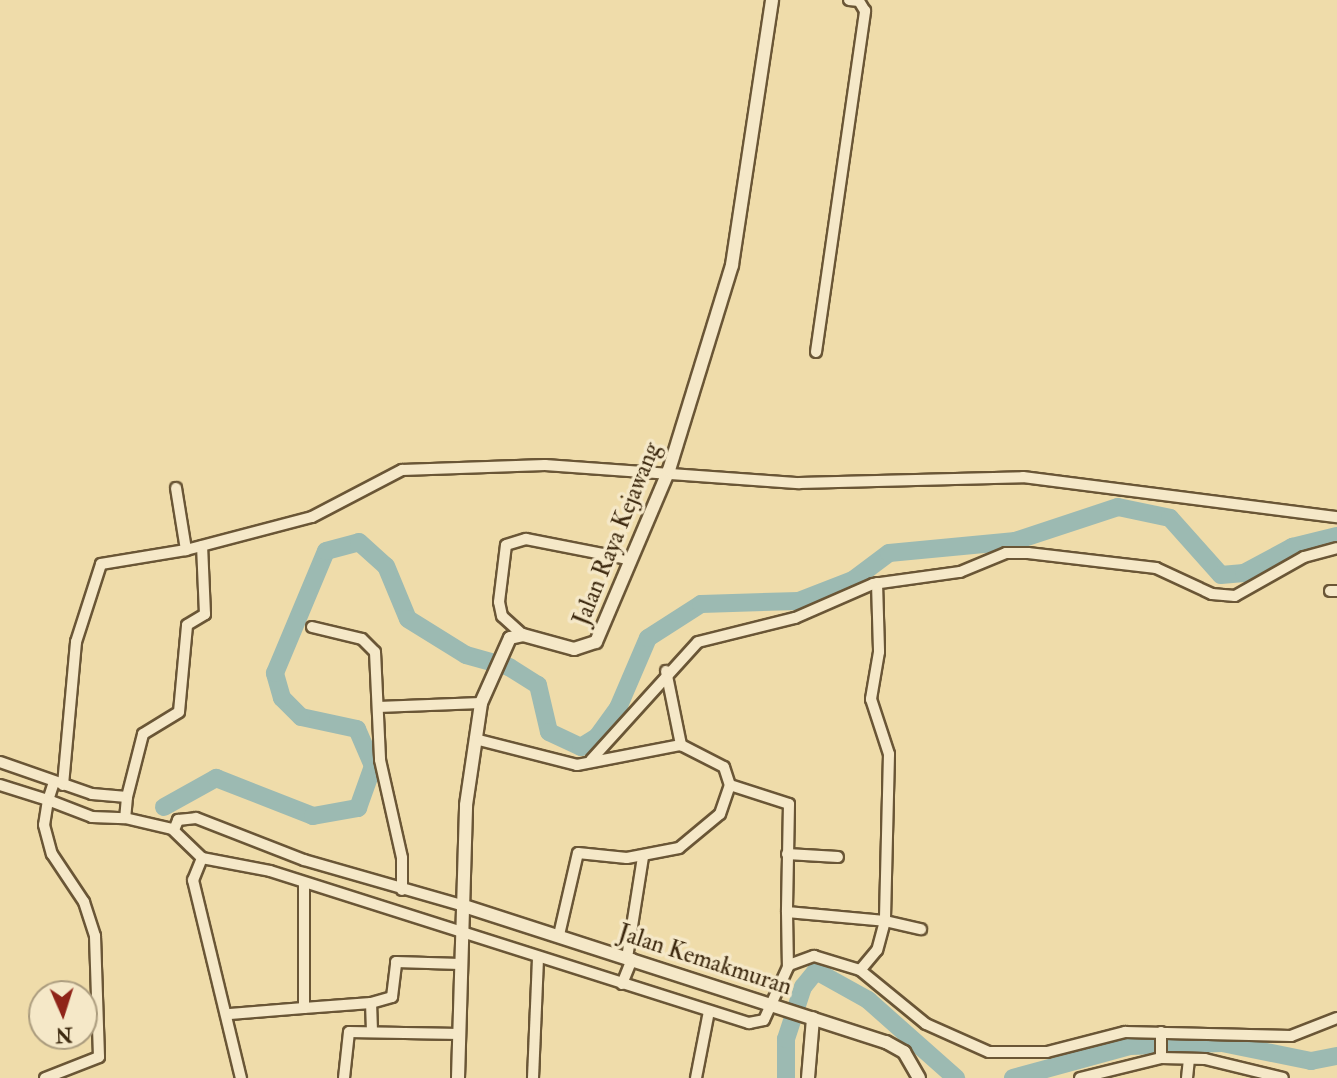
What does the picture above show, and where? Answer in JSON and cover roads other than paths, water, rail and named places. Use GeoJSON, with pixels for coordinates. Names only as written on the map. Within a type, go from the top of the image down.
{"type":"FeatureCollection","features":[{"type":"Feature","properties":{"kind":"street","name":"Jalan Raya Kejawang"},"geometry":{"type":"LineString","coordinates":[[523,635],[590,648],[669,470],[732,265],[772,0]]}},
{"type":"Feature","properties":{"kind":"street"},"geometry":{"type":"LineString","coordinates":[[816,352],[865,11],[859,1],[850,0]]}},
{"type":"Feature","properties":{"kind":"street"},"geometry":{"type":"LineString","coordinates":[[45,1078],[99,1055],[95,936],[84,902],[52,854],[44,825],[53,791],[76,642],[101,564],[202,546],[312,517],[378,480],[422,466],[669,470],[799,483],[1023,477],[1337,517]]}},
{"type":"Feature","properties":{"kind":"street"},"geometry":{"type":"LineString","coordinates":[[176,488],[185,547]]}},
{"type":"Feature","properties":{"kind":"street"},"geometry":{"type":"LineString","coordinates":[[458,1078],[462,906],[475,739],[481,703],[492,670],[505,647],[523,635],[502,615],[499,602],[506,545],[526,539],[628,559]]}},
{"type":"Feature","properties":{"kind":"street"},"geometry":{"type":"LineString","coordinates":[[125,818],[127,797],[143,734],[179,712],[187,625],[205,614],[202,546]]}},
{"type":"Feature","properties":{"kind":"street"},"geometry":{"type":"LineString","coordinates":[[591,760],[666,671],[698,642],[795,618],[877,583],[960,572],[1006,553],[1028,553],[1156,568],[1226,596],[1247,592],[1304,557],[1337,548]]}},
{"type":"Feature","properties":{"kind":"street"},"geometry":{"type":"LineString","coordinates":[[860,970],[877,950],[885,921],[890,754],[871,699],[879,652],[877,583]]}},
{"type":"Feature","properties":{"kind":"street"},"geometry":{"type":"LineString","coordinates":[[312,627],[372,646],[402,890]]}},
{"type":"Feature","properties":{"kind":"street"},"geometry":{"type":"LineString","coordinates":[[666,671],[681,745]]}},
{"type":"Feature","properties":{"kind":"street"},"geometry":{"type":"LineString","coordinates":[[378,707],[481,703]]}},
{"type":"Feature","properties":{"kind":"street"},"geometry":{"type":"LineString","coordinates":[[475,739],[517,745],[566,764],[681,745],[724,767],[730,785],[720,814],[691,839],[643,857],[578,852],[559,935]]}},
{"type":"Feature","properties":{"kind":"street"},"geometry":{"type":"LineString","coordinates":[[0,762],[53,791],[92,817],[125,818],[173,830],[202,858],[303,883],[756,1024],[773,1003],[788,967],[789,804],[730,785]]}},
{"type":"Feature","properties":{"kind":"street"},"geometry":{"type":"LineString","coordinates":[[0,785],[127,797]]}},
{"type":"Feature","properties":{"kind":"street"},"geometry":{"type":"LineString","coordinates":[[173,830],[178,820],[196,818],[402,890],[462,906]]}},
{"type":"Feature","properties":{"kind":"street"},"geometry":{"type":"LineString","coordinates":[[787,854],[838,857]]}},
{"type":"Feature","properties":{"kind":"street"},"geometry":{"type":"LineString","coordinates":[[623,982],[630,959],[643,857]]}},
{"type":"Feature","properties":{"kind":"street"},"geometry":{"type":"LineString","coordinates":[[202,858],[193,873],[195,892],[230,1014],[241,1078]]}},
{"type":"Feature","properties":{"kind":"street"},"geometry":{"type":"LineString","coordinates":[[303,883],[304,1008]]}},
{"type":"Feature","properties":{"kind":"street","name":"Jalan Kemakmuran"},"geometry":{"type":"LineString","coordinates":[[462,906],[773,1003],[896,1047],[919,1078]]}},
{"type":"Feature","properties":{"kind":"street"},"geometry":{"type":"LineString","coordinates":[[787,912],[885,921],[920,929]]}},
{"type":"Feature","properties":{"kind":"street"},"geometry":{"type":"LineString","coordinates":[[788,967],[823,956],[860,970],[926,1024],[989,1052],[1047,1052],[1098,1036],[1292,1036],[1337,1018]]}},
{"type":"Feature","properties":{"kind":"street"},"geometry":{"type":"LineString","coordinates":[[533,1078],[538,958]]}},
{"type":"Feature","properties":{"kind":"street"},"geometry":{"type":"LineString","coordinates":[[230,1014],[371,1003],[391,998],[396,962],[460,964]]}},
{"type":"Feature","properties":{"kind":"street"},"geometry":{"type":"LineString","coordinates":[[371,1003],[372,1031]]}},
{"type":"Feature","properties":{"kind":"street"},"geometry":{"type":"LineString","coordinates":[[695,1078],[709,1011]]}},
{"type":"Feature","properties":{"kind":"street"},"geometry":{"type":"LineString","coordinates":[[807,1016],[808,1078]]}},
{"type":"Feature","properties":{"kind":"street"},"geometry":{"type":"LineString","coordinates":[[344,1078],[347,1033],[372,1031],[460,1034]]}},
{"type":"Feature","properties":{"kind":"street"},"geometry":{"type":"LineString","coordinates":[[1161,1035],[1161,1054]]}},
{"type":"Feature","properties":{"kind":"street"},"geometry":{"type":"LineString","coordinates":[[1080,1078],[1161,1054],[1283,1078]]}},
{"type":"Feature","properties":{"kind":"street"},"geometry":{"type":"LineString","coordinates":[[1187,1078],[1189,1059]]}},
{"type":"Feature","properties":{"kind":"waterway"},"geometry":{"type":"LineString","coordinates":[[164,807],[216,778],[313,816],[358,808],[373,766],[357,729],[301,717],[282,698],[275,673],[326,551],[359,542],[386,566],[408,619],[466,655],[509,667],[538,685],[549,732],[581,747],[597,737],[618,708],[648,638],[701,604],[799,601],[853,580],[889,553],[1015,541],[1118,507],[1170,518],[1221,575],[1244,573],[1292,547],[1337,536]]}},
{"type":"Feature","properties":{"kind":"waterway"},"geometry":{"type":"LineString","coordinates":[[786,1078],[786,1039],[803,987],[816,971],[868,1000],[956,1078]]}},
{"type":"Feature","properties":{"kind":"waterway"},"geometry":{"type":"LineString","coordinates":[[1013,1078],[1130,1046],[1222,1043],[1311,1061],[1337,1056]]}}]}
